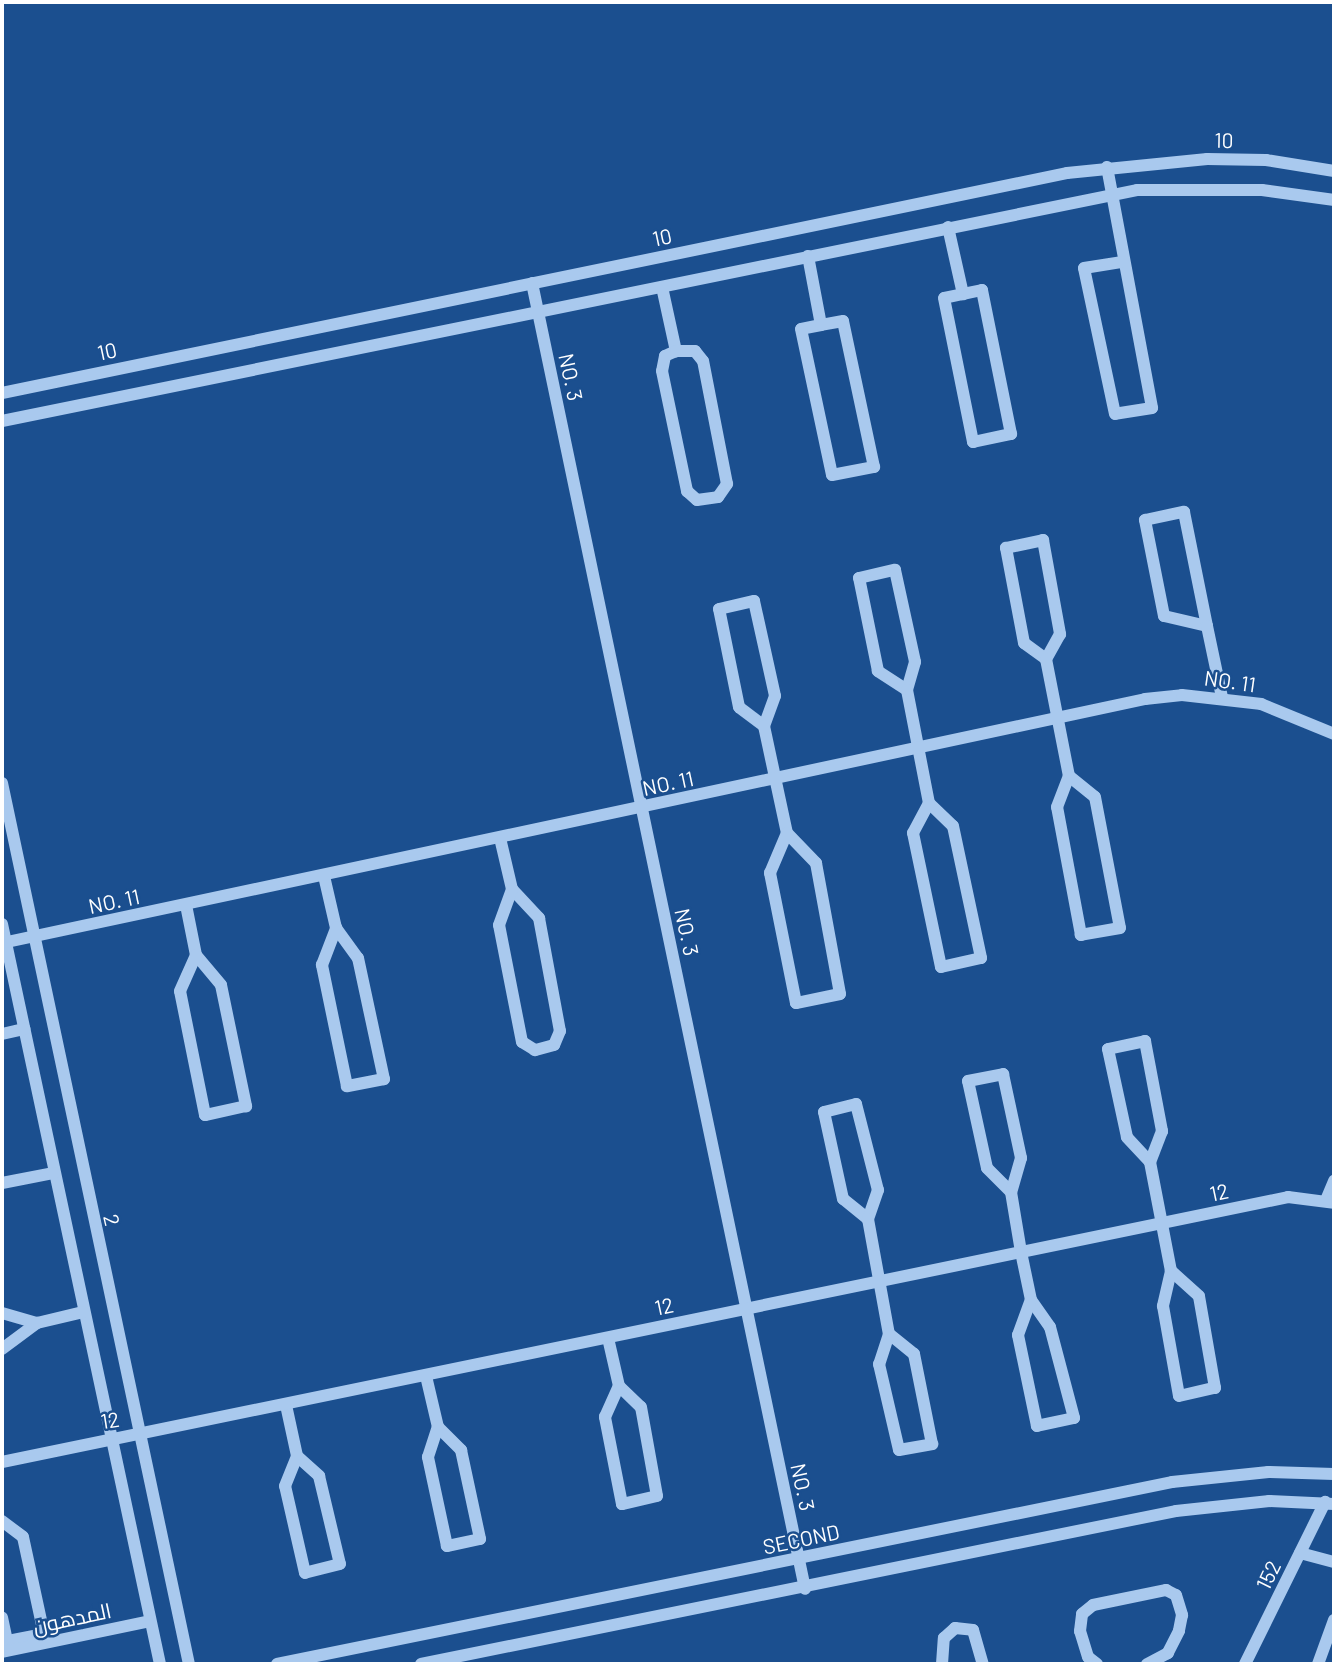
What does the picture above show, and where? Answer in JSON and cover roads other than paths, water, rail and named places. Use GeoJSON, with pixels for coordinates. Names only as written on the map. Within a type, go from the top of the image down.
{"type":"FeatureCollection","features":[{"type":"Feature","properties":{"kind":"street","name":"10"},"geometry":{"type":"LineString","coordinates":[[2,393],[1107,167],[1243,159],[1334,171]]}},
{"type":"Feature","properties":{"kind":"street"},"geometry":{"type":"LineString","coordinates":[[1107,167],[1152,408],[1115,414],[1084,268],[1123,262]]}},
{"type":"Feature","properties":{"kind":"street"},"geometry":{"type":"LineString","coordinates":[[2,421],[1111,195],[1206,187],[1334,200]]}},
{"type":"Feature","properties":{"kind":"street"},"geometry":{"type":"LineString","coordinates":[[948,227],[963,294]]}},
{"type":"Feature","properties":{"kind":"street"},"geometry":{"type":"LineString","coordinates":[[808,256],[821,325]]}},
{"type":"Feature","properties":{"kind":"street","name":"NO. 3"},"geometry":{"type":"LineString","coordinates":[[532,284],[804,1588]]}},
{"type":"Feature","properties":{"kind":"street"},"geometry":{"type":"LineString","coordinates":[[662,286],[676,351]]}},
{"type":"Feature","properties":{"kind":"street"},"geometry":{"type":"LineString","coordinates":[[982,290],[1011,434],[973,442],[944,298],[963,294],[982,290]]}},
{"type":"Feature","properties":{"kind":"street"},"geometry":{"type":"LineString","coordinates":[[843,321],[874,467],[832,475],[801,329],[821,325],[843,321]]}},
{"type":"Feature","properties":{"kind":"street"},"geometry":{"type":"LineString","coordinates":[[676,351],[695,351],[703,361],[727,484],[718,497],[697,500],[687,491],[662,371],[665,356],[676,351]]}},
{"type":"Feature","properties":{"kind":"street"},"geometry":{"type":"LineString","coordinates":[[1208,626],[1164,616],[1145,520],[1184,512],[1208,626],[1222,697]]}},
{"type":"Feature","properties":{"kind":"street"},"geometry":{"type":"LineString","coordinates":[[1046,659],[1024,643],[1006,548],[1043,540],[1060,634],[1046,659],[1069,776],[1057,807],[1081,935],[1120,928],[1095,797],[1069,776]]}},
{"type":"Feature","properties":{"kind":"street"},"geometry":{"type":"LineString","coordinates":[[907,690],[878,671],[859,578],[895,570],[915,662],[907,690],[929,803],[953,826],[981,958],[941,967],[913,833],[929,803]]}},
{"type":"Feature","properties":{"kind":"street"},"geometry":{"type":"LineString","coordinates":[[764,726],[739,707],[719,609],[754,601],[775,696],[764,726],[787,833],[816,863],[840,994],[796,1003],[770,873],[787,833]]}},
{"type":"Feature","properties":{"kind":"street","name":"NO. 11"},"geometry":{"type":"LineString","coordinates":[[7,942],[1145,699],[1222,697],[1261,704],[1334,734]]}},
{"type":"Feature","properties":{"kind":"street","name":"2"},"geometry":{"type":"LineString","coordinates":[[2,783],[138,1436],[189,1664]]}},
{"type":"Feature","properties":{"kind":"street"},"geometry":{"type":"LineString","coordinates":[[500,838],[512,889],[539,918],[560,1031],[554,1045],[535,1050],[522,1042],[499,925],[512,889]]}},
{"type":"Feature","properties":{"kind":"street"},"geometry":{"type":"LineString","coordinates":[[324,876],[336,928],[358,958],[384,1079],[347,1086],[322,965],[336,928]]}},
{"type":"Feature","properties":{"kind":"street"},"geometry":{"type":"LineString","coordinates":[[186,905],[195,955],[221,985],[246,1106],[205,1115],[180,991],[195,955]]}},
{"type":"Feature","properties":{"kind":"street"},"geometry":{"type":"LineString","coordinates":[[2,924],[160,1664]]}},
{"type":"Feature","properties":{"kind":"street"},"geometry":{"type":"LineString","coordinates":[[2,1034],[24,1029]]}},
{"type":"Feature","properties":{"kind":"street"},"geometry":{"type":"LineString","coordinates":[[1150,1162],[1162,1131],[1145,1041],[1108,1049],[1127,1137],[1150,1162],[1171,1271],[1163,1306],[1179,1396],[1214,1388],[1199,1296],[1171,1271]]}},
{"type":"Feature","properties":{"kind":"street"},"geometry":{"type":"LineString","coordinates":[[1011,1192],[987,1168],[968,1081],[1003,1074],[1021,1158],[1011,1192],[1021,1252],[1031,1300],[1050,1327],[1074,1418],[1037,1426],[1018,1335],[1031,1300]]}},
{"type":"Feature","properties":{"kind":"street"},"geometry":{"type":"LineString","coordinates":[[868,1219],[843,1199],[824,1112],[856,1104],[878,1190],[868,1219],[889,1334],[879,1364],[899,1450],[932,1444],[914,1354],[889,1334]]}},
{"type":"Feature","properties":{"kind":"street"},"geometry":{"type":"LineString","coordinates":[[2,1183],[54,1173]]}},
{"type":"Feature","properties":{"kind":"street"},"geometry":{"type":"LineString","coordinates":[[1330,1202],[1334,1181]]}},
{"type":"Feature","properties":{"kind":"street","name":"12"},"geometry":{"type":"LineString","coordinates":[[2,1462],[1288,1197],[1330,1202]]}},
{"type":"Feature","properties":{"kind":"street"},"geometry":{"type":"LineString","coordinates":[[2,1349],[37,1322],[83,1312]]}},
{"type":"Feature","properties":{"kind":"street"},"geometry":{"type":"LineString","coordinates":[[2,1313],[37,1322]]}},
{"type":"Feature","properties":{"kind":"street"},"geometry":{"type":"LineString","coordinates":[[608,1338],[619,1386],[640,1408],[657,1496],[622,1504],[605,1417],[619,1386]]}},
{"type":"Feature","properties":{"kind":"street"},"geometry":{"type":"LineString","coordinates":[[426,1376],[438,1427],[428,1457],[447,1546],[480,1539],[461,1450],[438,1427]]}},
{"type":"Feature","properties":{"kind":"street"},"geometry":{"type":"LineString","coordinates":[[286,1405],[297,1456],[285,1486],[305,1573],[340,1564],[318,1476],[297,1456]]}},
{"type":"Feature","properties":{"kind":"street","name":"SECOND"},"geometry":{"type":"LineString","coordinates":[[277,1664],[1172,1482],[1245,1473],[1334,1474]]}},
{"type":"Feature","properties":{"kind":"street"},"geometry":{"type":"LineString","coordinates":[[421,1664],[1188,1509],[1269,1501],[1329,1503]]}},
{"type":"Feature","properties":{"kind":"street","name":"152"},"geometry":{"type":"LineString","coordinates":[[1245,1664],[1300,1553],[1329,1503]]}},
{"type":"Feature","properties":{"kind":"street"},"geometry":{"type":"LineString","coordinates":[[2,1521],[23,1537],[44,1634],[7,1641],[2,1618]]}},
{"type":"Feature","properties":{"kind":"street"},"geometry":{"type":"LineString","coordinates":[[1300,1553],[1334,1562]]}},
{"type":"Feature","properties":{"kind":"street"},"geometry":{"type":"LineString","coordinates":[[1097,1664],[1088,1657],[1080,1631],[1082,1614],[1093,1605],[1166,1590],[1176,1595],[1181,1615],[1179,1632],[1168,1653],[1147,1664]]}},
{"type":"Feature","properties":{"kind":"street"},"geometry":{"type":"LineString","coordinates":[[1318,1664],[1334,1620]]}},
{"type":"Feature","properties":{"kind":"street","name":"المدهون"},"geometry":{"type":"LineString","coordinates":[[2,1652],[150,1621]]}},
{"type":"Feature","properties":{"kind":"street"},"geometry":{"type":"LineString","coordinates":[[942,1664],[944,1638],[954,1628],[974,1630],[983,1664]]}}]}
